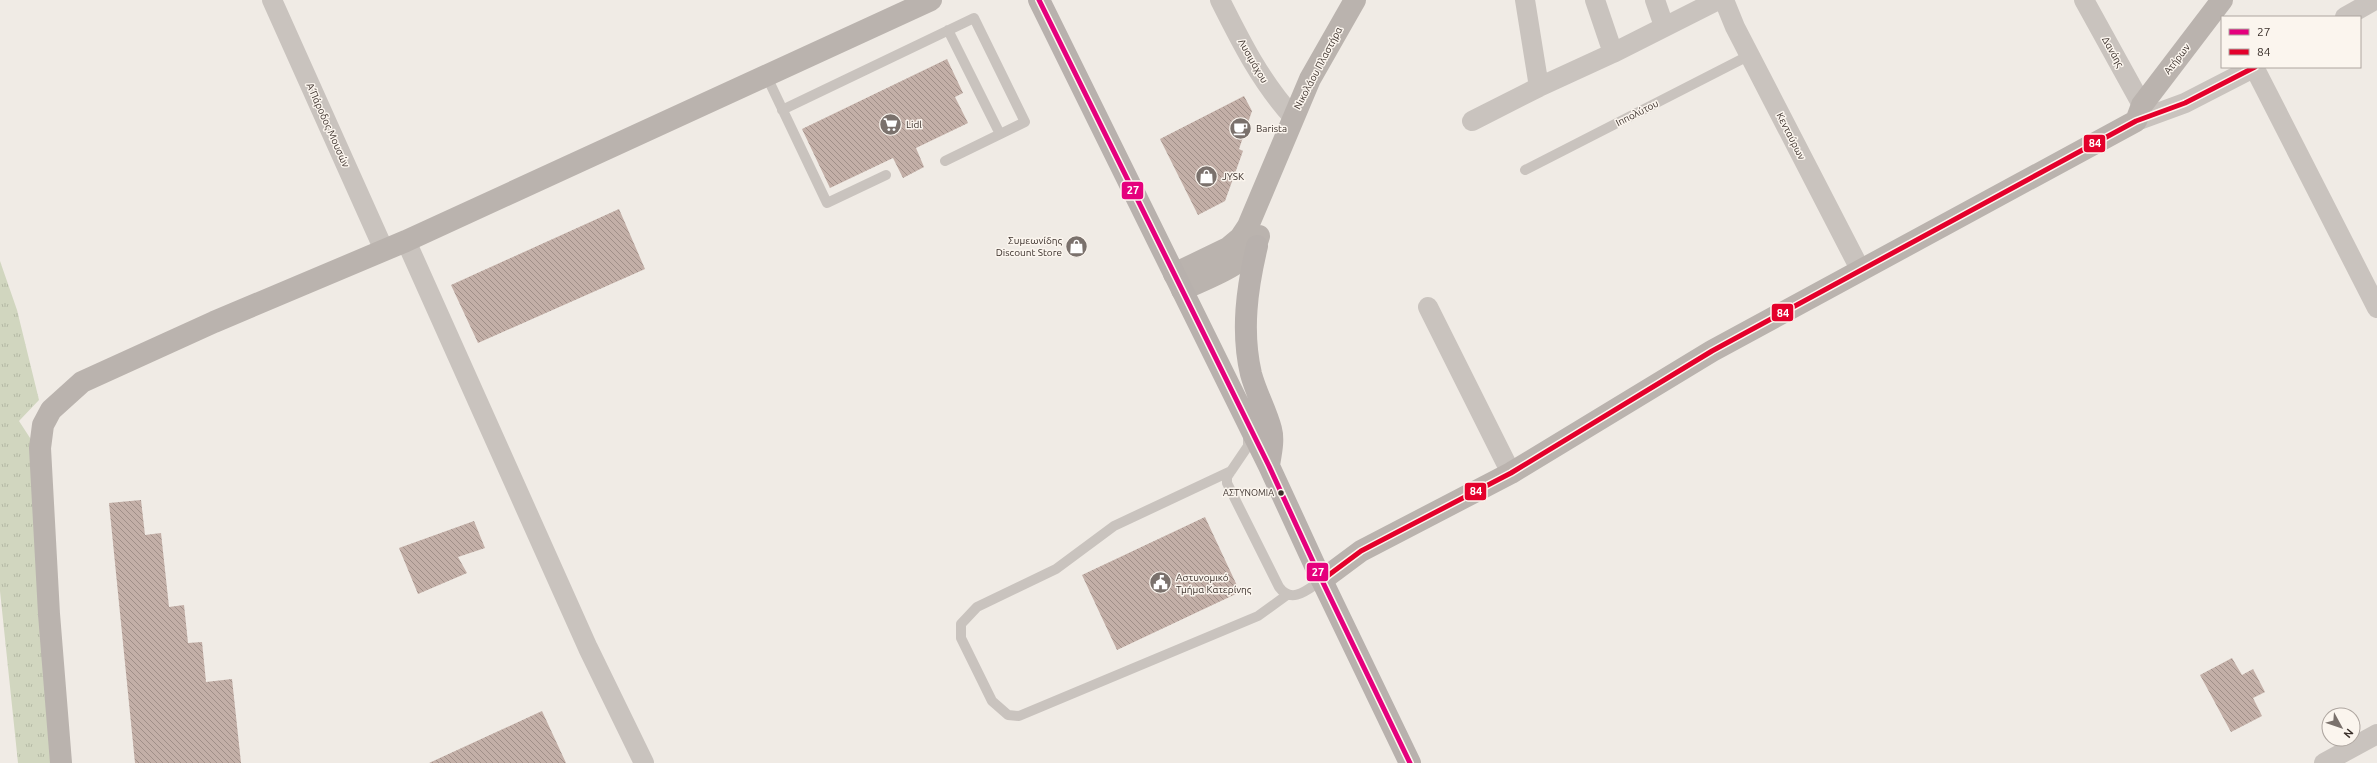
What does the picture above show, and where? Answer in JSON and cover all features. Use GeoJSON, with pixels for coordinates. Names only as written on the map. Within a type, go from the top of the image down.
{"type":"FeatureCollection","features":[{"type":"Feature","properties":{"kind":"main road"},"geometry":{"type":"LineString","coordinates":[[1040,0],[1269,466],[1410,763]]}},
{"type":"Feature","properties":{"kind":"main road"},"geometry":{"type":"LineString","coordinates":[[1256,246],[1247,296],[1246,344],[1251,374],[1271,429],[1272,442],[1269,466]]}},
{"type":"Feature","properties":{"kind":"street","name":"Α΄ Πάροδος Μουσών"},"geometry":{"type":"LineString","coordinates":[[272,0],[384,250]]}},
{"type":"Feature","properties":{"kind":"street"},"geometry":{"type":"LineString","coordinates":[[61,763],[49,614],[40,448],[42,425],[51,410],[82,382],[214,322],[406,241],[767,77],[931,0]]}},
{"type":"Feature","properties":{"kind":"street","name":"Λυσιμάχου"},"geometry":{"type":"LineString","coordinates":[[1220,0],[1259,74],[1273,95],[1293,117]]}},
{"type":"Feature","properties":{"kind":"street","name":"Νικολάου Πλαστήρα"},"geometry":{"type":"LineString","coordinates":[[1178,282],[1234,245],[1252,218],[1293,117],[1327,47],[1355,0]]}},
{"type":"Feature","properties":{"kind":"street"},"geometry":{"type":"LineString","coordinates":[[1525,0],[1539,87]]}},
{"type":"Feature","properties":{"kind":"street"},"geometry":{"type":"LineString","coordinates":[[1595,0],[1613,53]]}},
{"type":"Feature","properties":{"kind":"street"},"geometry":{"type":"LineString","coordinates":[[1655,0],[1664,26]]}},
{"type":"Feature","properties":{"kind":"street"},"geometry":{"type":"LineString","coordinates":[[1472,121],[1539,87],[1613,53],[1718,0]]}},
{"type":"Feature","properties":{"kind":"street","name":"Κενταύρων"},"geometry":{"type":"LineString","coordinates":[[1724,0],[1750,55],[1861,271]]}},
{"type":"Feature","properties":{"kind":"street","name":"Δανάης"},"geometry":{"type":"LineString","coordinates":[[2084,0],[2139,113]]}},
{"type":"Feature","properties":{"kind":"street","name":"Ατήρων"},"geometry":{"type":"LineString","coordinates":[[2139,113],[2222,0]]}},
{"type":"Feature","properties":{"kind":"street"},"geometry":{"type":"LineString","coordinates":[[2347,16],[2375,0]]}},
{"type":"Feature","properties":{"kind":"street"},"geometry":{"type":"LineString","coordinates":[[1322,580],[1361,551],[1511,473],[1712,351],[1861,271],[2139,113],[2186,103],[2253,68]]}},
{"type":"Feature","properties":{"kind":"street"},"geometry":{"type":"LineString","coordinates":[[2256,68],[2377,308]]}},
{"type":"Feature","properties":{"kind":"street","name":"Νικολάου Πλαστήρα"},"geometry":{"type":"LineString","coordinates":[[1256,246],[1276,161]]}},
{"type":"Feature","properties":{"kind":"street"},"geometry":{"type":"LineString","coordinates":[[406,241],[588,648],[644,763]]}},
{"type":"Feature","properties":{"kind":"street"},"geometry":{"type":"LineString","coordinates":[[1178,282],[1242,260],[1256,246]]}},
{"type":"Feature","properties":{"kind":"street"},"geometry":{"type":"LineString","coordinates":[[1428,307],[1511,473]]}},
{"type":"Feature","properties":{"kind":"street"},"geometry":{"type":"LineString","coordinates":[[2324,763],[2377,734]]}},
{"type":"Feature","properties":{"kind":"lane"},"geometry":{"type":"LineString","coordinates":[[782,110],[974,18],[1025,122],[945,161]]}},
{"type":"Feature","properties":{"kind":"lane"},"geometry":{"type":"LineString","coordinates":[[948,30],[1000,134]]}},
{"type":"Feature","properties":{"kind":"lane","name":"Ιππολύτου"},"geometry":{"type":"LineString","coordinates":[[1525,170],[1750,55]]}},
{"type":"Feature","properties":{"kind":"lane"},"geometry":{"type":"LineString","coordinates":[[767,77],[826,203],[886,175]]}},
{"type":"Feature","properties":{"kind":"lane"},"geometry":{"type":"LineString","coordinates":[[1248,423],[1248,446],[1227,477],[1227,483],[1279,587],[1287,595]]}},
{"type":"Feature","properties":{"kind":"lane"},"geometry":{"type":"LineString","coordinates":[[1231,470],[1114,526],[1056,569],[977,607],[961,624],[961,638],[992,701],[1008,715],[1019,716],[1258,616],[1287,595],[1296,595],[1322,580]]}},
{"type":"Feature","properties":{"kind":"green space"},"geometry":{"type":"Polygon","coordinates":[[[0,261],[17,310],[39,400],[19,421],[32,441],[52,763],[18,763],[0,591],[0,261]]]}},
{"type":"Feature","properties":{"kind":"building","name":"Lidl"},"geometry":{"type":"Polygon","coordinates":[[[947,59],[963,93],[955,97],[968,123],[916,148],[924,167],[903,178],[893,158],[830,188],[802,129],[947,59]]]}},
{"type":"Feature","properties":{"kind":"building","name":"JYSK"},"geometry":{"type":"Polygon","coordinates":[[[1244,96],[1252,111],[1239,149],[1243,151],[1225,201],[1198,215],[1160,139],[1244,96]]]}},
{"type":"Feature","properties":{"kind":"building"},"geometry":{"type":"Polygon","coordinates":[[[619,209],[645,269],[478,343],[451,285],[619,209]]]}},
{"type":"Feature","properties":{"kind":"building"},"geometry":{"type":"Polygon","coordinates":[[[141,500],[145,535],[161,533],[169,607],[184,605],[188,643],[202,642],[206,682],[232,679],[241,763],[135,763],[109,503],[141,500]]]}},
{"type":"Feature","properties":{"kind":"building","name":"Αστυνομικό Τμήμα Κατερίνης"},"geometry":{"type":"Polygon","coordinates":[[[1205,517],[1240,592],[1117,650],[1082,575],[1205,517]]]}},
{"type":"Feature","properties":{"kind":"building"},"geometry":{"type":"Polygon","coordinates":[[[474,521],[485,548],[458,557],[467,573],[418,594],[399,548],[474,521]]]}},
{"type":"Feature","properties":{"kind":"building"},"geometry":{"type":"Polygon","coordinates":[[[2232,658],[2242,675],[2253,669],[2265,692],[2253,698],[2262,716],[2231,732],[2200,675],[2232,658]]]}},
{"type":"Feature","properties":{"kind":"building"},"geometry":{"type":"Polygon","coordinates":[[[542,711],[566,763],[429,763],[542,711]]]}},
{"type":"Feature","properties":{"kind":"transit line","name":"27"},"geometry":{"type":"LineString","coordinates":[[1039,0],[1269,466],[1316,568],[1410,763]]}},
{"type":"Feature","properties":{"kind":"transit line","name":"84"},"geometry":{"type":"LineString","coordinates":[[1322,580],[1361,551],[1511,473],[1712,351],[2136,121],[2185,103],[2253,68]]}},
{"type":"Feature","properties":{"kind":"place","name":"Lidl"},"geometry":{"type":"Point","coordinates":[890,124]}},
{"type":"Feature","properties":{"kind":"place","name":"Barista"},"geometry":{"type":"Point","coordinates":[1240,128]}},
{"type":"Feature","properties":{"kind":"place","name":"JYSK"},"geometry":{"type":"Point","coordinates":[1206,176]}},
{"type":"Feature","properties":{"kind":"place","name":"Συμεωνίδης Discount Store"},"geometry":{"type":"Point","coordinates":[1077,246]}},
{"type":"Feature","properties":{"kind":"place","name":"ΑΣΤΥΝΟΜΙΑ"},"geometry":{"type":"Point","coordinates":[1281,493]}},
{"type":"Feature","properties":{"kind":"place","name":"Αστυνομικό Τμήμα Κατερίνης"},"geometry":{"type":"Point","coordinates":[1161,583]}}]}
